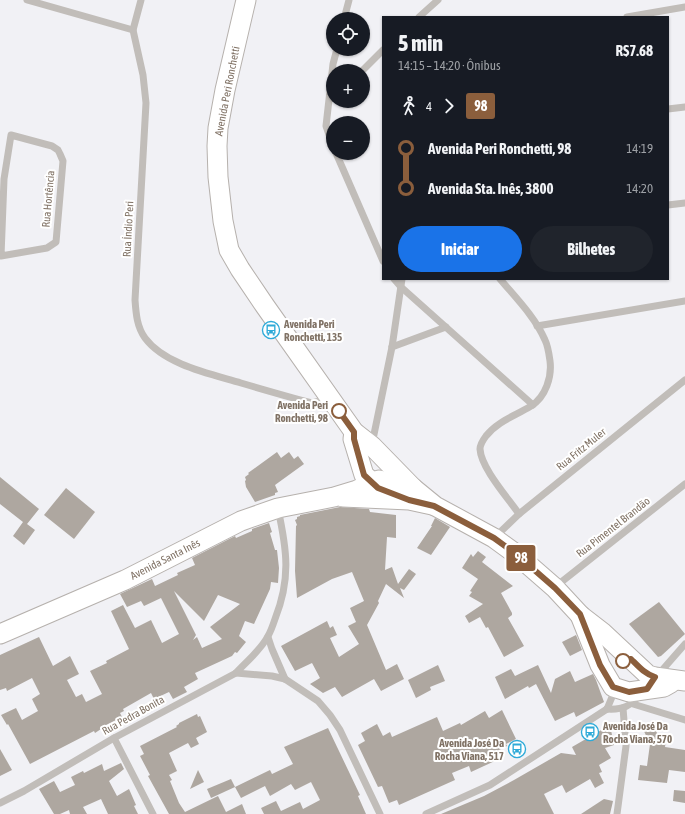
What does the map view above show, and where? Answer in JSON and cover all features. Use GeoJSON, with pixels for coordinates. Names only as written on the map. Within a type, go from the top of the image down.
{"type":"FeatureCollection","features":[{"type":"Feature","properties":{"kind":"main road","name":"Avenida Peri Ronchetti"},"geometry":{"type":"LineString","coordinates":[[246,0],[225,90],[218,128],[218,177],[223,221],[229,250],[240,269],[354,432]]}},
{"type":"Feature","properties":{"kind":"main road"},"geometry":{"type":"LineString","coordinates":[[354,432],[372,446],[411,494]]}},
{"type":"Feature","properties":{"kind":"main road"},"geometry":{"type":"LineString","coordinates":[[354,432],[354,439],[364,475],[374,487],[411,494],[494,538],[516,554],[555,588],[580,614],[602,632],[648,675],[651,683]]}},
{"type":"Feature","properties":{"kind":"main road"},"geometry":{"type":"LineString","coordinates":[[372,446],[374,487]]}},
{"type":"Feature","properties":{"kind":"main road","name":"Avenida Santa Inês"},"geometry":{"type":"LineString","coordinates":[[0,634],[125,580],[241,521],[278,508],[334,497],[357,490],[374,487],[411,494]]}},
{"type":"Feature","properties":{"kind":"main road"},"geometry":{"type":"LineString","coordinates":[[580,614],[600,665],[611,683],[629,692],[651,683],[664,686],[682,681]]}},
{"type":"Feature","properties":{"kind":"main road"},"geometry":{"type":"LineString","coordinates":[[611,683],[610,672],[615,666],[623,661],[631,659]]}},
{"type":"Feature","properties":{"kind":"street"},"geometry":{"type":"LineString","coordinates":[[27,0],[133,30],[141,0]]}},
{"type":"Feature","properties":{"kind":"street"},"geometry":{"type":"LineString","coordinates":[[346,12],[349,0]]}},
{"type":"Feature","properties":{"kind":"street"},"geometry":{"type":"LineString","coordinates":[[420,16],[438,0]]}},
{"type":"Feature","properties":{"kind":"street"},"geometry":{"type":"LineString","coordinates":[[633,16],[685,7]]}},
{"type":"Feature","properties":{"kind":"street","name":"Rua Índio Peri"},"geometry":{"type":"LineString","coordinates":[[133,30],[143,74],[146,103],[135,300],[137,318],[141,331],[154,348],[173,360],[193,368],[312,404],[330,398]]}},
{"type":"Feature","properties":{"kind":"street"},"geometry":{"type":"LineString","coordinates":[[369,64],[382,51]]}},
{"type":"Feature","properties":{"kind":"street"},"geometry":{"type":"LineString","coordinates":[[669,109],[685,107]]}},
{"type":"Feature","properties":{"kind":"street","name":"Rua Hortência"},"geometry":{"type":"LineString","coordinates":[[12,136],[52,146],[58,150],[63,160],[56,242],[47,248],[1,256],[4,178],[12,136]]}},
{"type":"Feature","properties":{"kind":"street"},"geometry":{"type":"LineString","coordinates":[[339,160],[382,260]]}},
{"type":"Feature","properties":{"kind":"street"},"geometry":{"type":"LineString","coordinates":[[669,205],[685,203]]}},
{"type":"Feature","properties":{"kind":"street"},"geometry":{"type":"LineString","coordinates":[[395,280],[533,405]]}},
{"type":"Feature","properties":{"kind":"street"},"geometry":{"type":"LineString","coordinates":[[372,446],[373,434],[392,347],[402,280]]}},
{"type":"Feature","properties":{"kind":"street"},"geometry":{"type":"LineString","coordinates":[[501,280],[537,326],[546,340],[551,369],[544,392],[533,405],[502,421],[482,440],[480,448],[481,455],[489,473],[519,514]]}},
{"type":"Feature","properties":{"kind":"street"},"geometry":{"type":"LineString","coordinates":[[537,326],[685,301]]}},
{"type":"Feature","properties":{"kind":"street"},"geometry":{"type":"LineString","coordinates":[[392,347],[446,327]]}},
{"type":"Feature","properties":{"kind":"street","name":"Rua Fritz Muler"},"geometry":{"type":"LineString","coordinates":[[494,538],[519,514],[685,380]]}},
{"type":"Feature","properties":{"kind":"street","name":"Rua Pimentel Brandão"},"geometry":{"type":"LineString","coordinates":[[555,588],[685,484]]}},
{"type":"Feature","properties":{"kind":"street"},"geometry":{"type":"LineString","coordinates":[[278,508],[284,537],[287,574],[283,596],[268,637],[285,679]]}},
{"type":"Feature","properties":{"kind":"street","name":"Rua Pedra Bonita"},"geometry":{"type":"LineString","coordinates":[[0,803],[24,792],[114,738],[236,673],[268,637]]}},
{"type":"Feature","properties":{"kind":"street"},"geometry":{"type":"LineString","coordinates":[[607,709],[616,710],[633,704],[685,644]]}},
{"type":"Feature","properties":{"kind":"street"},"geometry":{"type":"LineString","coordinates":[[236,673],[272,676],[285,679],[318,701],[340,730],[380,814]]}},
{"type":"Feature","properties":{"kind":"street"},"geometry":{"type":"LineString","coordinates":[[426,814],[490,785],[607,709],[612,697],[611,683]]}},
{"type":"Feature","properties":{"kind":"street"},"geometry":{"type":"LineString","coordinates":[[633,704],[685,720]]}},
{"type":"Feature","properties":{"kind":"street"},"geometry":{"type":"LineString","coordinates":[[617,814],[626,746],[623,708]]}},
{"type":"Feature","properties":{"kind":"street"},"geometry":{"type":"LineString","coordinates":[[114,738],[153,814]]}},
{"type":"Feature","properties":{"kind":"building"},"geometry":{"type":"Polygon","coordinates":[[[277,452],[281,458],[289,452],[294,459],[298,456],[304,464],[275,485],[278,492],[275,493],[275,495],[255,502],[246,487],[245,477],[249,474],[248,473],[277,452]]]}},
{"type":"Feature","properties":{"kind":"building"},"geometry":{"type":"Polygon","coordinates":[[[0,477],[39,509],[27,524],[35,530],[24,545],[13,536],[23,522],[0,504],[0,477]]]}},
{"type":"Feature","properties":{"kind":"building"},"geometry":{"type":"Polygon","coordinates":[[[66,488],[95,512],[74,539],[44,515],[66,488]]]}},
{"type":"Feature","properties":{"kind":"building"},"geometry":{"type":"Polygon","coordinates":[[[340,507],[369,509],[370,512],[396,515],[396,538],[387,537],[385,570],[392,567],[398,584],[409,569],[416,574],[404,590],[400,588],[404,598],[386,584],[378,601],[379,603],[367,625],[386,670],[397,664],[404,679],[381,691],[374,679],[342,697],[335,687],[323,693],[310,684],[320,678],[312,663],[295,671],[281,646],[327,621],[330,628],[333,626],[337,635],[330,638],[339,657],[359,644],[348,626],[356,622],[350,608],[364,601],[352,572],[332,579],[297,598],[295,571],[297,525],[295,520],[300,515],[340,507]]]}},
{"type":"Feature","properties":{"kind":"building"},"geometry":{"type":"Polygon","coordinates":[[[435,518],[450,527],[431,555],[417,548],[432,526],[435,518]]]}},
{"type":"Feature","properties":{"kind":"building"},"geometry":{"type":"Polygon","coordinates":[[[269,523],[275,550],[277,550],[279,568],[278,583],[271,582],[270,589],[254,624],[245,621],[239,636],[246,642],[237,653],[235,652],[232,656],[195,673],[198,679],[184,687],[187,692],[173,699],[169,692],[154,699],[151,693],[123,709],[124,711],[120,713],[122,717],[104,726],[95,733],[94,731],[30,764],[8,724],[7,725],[1,715],[16,708],[22,720],[38,711],[32,699],[40,694],[32,678],[7,691],[6,688],[0,690],[0,655],[39,637],[53,666],[70,656],[79,674],[67,680],[76,697],[82,694],[86,702],[102,694],[90,671],[107,663],[106,661],[129,649],[111,611],[123,605],[135,628],[151,620],[162,643],[179,634],[161,598],[144,606],[141,601],[127,607],[120,594],[152,579],[155,586],[178,575],[177,573],[195,565],[192,558],[235,536],[236,538],[252,531],[252,529],[269,523]],[[174,591],[196,635],[193,640],[197,637],[202,648],[222,639],[210,627],[240,604],[218,595],[204,621],[174,591]]]}},
{"type":"Feature","properties":{"kind":"building"},"geometry":{"type":"Polygon","coordinates":[[[478,551],[486,557],[482,562],[513,586],[501,593],[512,613],[512,615],[508,618],[524,646],[504,657],[488,627],[486,628],[480,617],[469,623],[465,616],[483,604],[469,596],[472,592],[470,591],[478,579],[462,568],[471,554],[473,557],[478,551]]]}},
{"type":"Feature","properties":{"kind":"building"},"geometry":{"type":"Polygon","coordinates":[[[659,602],[685,634],[658,657],[629,624],[659,602]]]}},
{"type":"Feature","properties":{"kind":"building"},"geometry":{"type":"Polygon","coordinates":[[[576,635],[582,650],[570,656],[562,642],[576,635]]]}},
{"type":"Feature","properties":{"kind":"building"},"geometry":{"type":"Polygon","coordinates":[[[438,665],[445,681],[430,687],[431,690],[416,698],[408,680],[438,665]]]}},
{"type":"Feature","properties":{"kind":"building"},"geometry":{"type":"Polygon","coordinates":[[[538,665],[551,693],[555,679],[570,671],[575,682],[593,674],[604,702],[576,717],[574,712],[555,721],[536,684],[529,688],[528,686],[505,699],[495,677],[511,669],[515,676],[538,665]]]}},
{"type":"Feature","properties":{"kind":"building"},"geometry":{"type":"Polygon","coordinates":[[[502,710],[516,739],[506,744],[507,746],[493,753],[497,760],[471,772],[469,766],[452,773],[455,780],[399,805],[397,800],[389,803],[382,786],[378,787],[358,745],[365,741],[361,733],[377,724],[383,736],[390,732],[392,737],[437,717],[443,731],[460,723],[461,725],[485,711],[489,718],[502,710]]]}},
{"type":"Feature","properties":{"kind":"building"},"geometry":{"type":"Polygon","coordinates":[[[197,714],[198,717],[200,716],[207,732],[196,738],[199,744],[191,748],[188,743],[169,753],[177,771],[169,775],[172,780],[170,781],[179,803],[185,812],[218,796],[226,812],[242,804],[246,814],[169,814],[148,776],[150,775],[140,756],[144,754],[140,746],[177,727],[176,726],[179,723],[197,714]]]}},
{"type":"Feature","properties":{"kind":"building"},"geometry":{"type":"Polygon","coordinates":[[[652,723],[660,739],[666,740],[665,747],[685,750],[685,772],[669,770],[667,783],[638,780],[640,765],[647,766],[650,744],[642,727],[652,723]]]}},
{"type":"Feature","properties":{"kind":"building"},"geometry":{"type":"Polygon","coordinates":[[[610,725],[614,745],[605,748],[611,758],[599,765],[602,772],[599,773],[604,783],[595,788],[590,779],[566,793],[562,785],[544,794],[554,814],[441,814],[484,796],[561,753],[576,755],[572,747],[610,725]]]}},
{"type":"Feature","properties":{"kind":"building"},"geometry":{"type":"Polygon","coordinates":[[[328,728],[360,795],[358,796],[366,814],[264,814],[261,808],[276,801],[281,811],[300,802],[303,809],[320,800],[311,782],[295,790],[291,784],[270,796],[265,786],[241,798],[235,787],[270,770],[272,774],[293,764],[284,747],[328,728]]]}},
{"type":"Feature","properties":{"kind":"building"},"geometry":{"type":"Polygon","coordinates":[[[0,749],[12,770],[0,776],[0,749]]]}},
{"type":"Feature","properties":{"kind":"building"},"geometry":{"type":"Polygon","coordinates":[[[121,763],[124,769],[109,781],[117,796],[129,789],[138,814],[108,814],[101,799],[83,807],[87,814],[70,814],[69,810],[60,814],[54,814],[39,789],[54,781],[60,792],[75,785],[71,777],[83,771],[84,773],[102,764],[104,771],[121,763]]]}},
{"type":"Feature","properties":{"kind":"building"},"geometry":{"type":"Polygon","coordinates":[[[198,770],[204,782],[190,789],[198,770]]]}},
{"type":"Feature","properties":{"kind":"building"},"geometry":{"type":"Polygon","coordinates":[[[231,779],[235,787],[211,798],[207,789],[231,779]]]}},
{"type":"Feature","properties":{"kind":"building"},"geometry":{"type":"Polygon","coordinates":[[[674,790],[685,791],[685,803],[673,801],[674,790]]]}},
{"type":"Feature","properties":{"kind":"building"},"geometry":{"type":"Polygon","coordinates":[[[604,799],[613,801],[610,814],[581,814],[604,799]]]}},
{"type":"Feature","properties":{"kind":"bus line","name":"98"},"geometry":{"type":"LineString","coordinates":[[339,411],[354,432],[354,439],[364,475],[378,488],[409,500],[434,506],[494,538],[516,554],[555,588],[580,614],[600,665],[613,687],[629,692],[647,689],[655,677],[648,675],[631,659],[623,661]]}},
{"type":"Feature","properties":{"kind":"place","name":"Avenida Peri Ronchetti, 135"},"geometry":{"type":"Point","coordinates":[271,330]}},
{"type":"Feature","properties":{"kind":"place","name":"Avenida Peri Ronchetti, 98"},"geometry":{"type":"Point","coordinates":[339,411]}},
{"type":"Feature","properties":{"kind":"place","name":"Avenida José Da Rocha Viana, 570"},"geometry":{"type":"Point","coordinates":[590,732]}},
{"type":"Feature","properties":{"kind":"place","name":"Avenida José Da Rocha Viana, 517"},"geometry":{"type":"Point","coordinates":[517,749]}}]}
